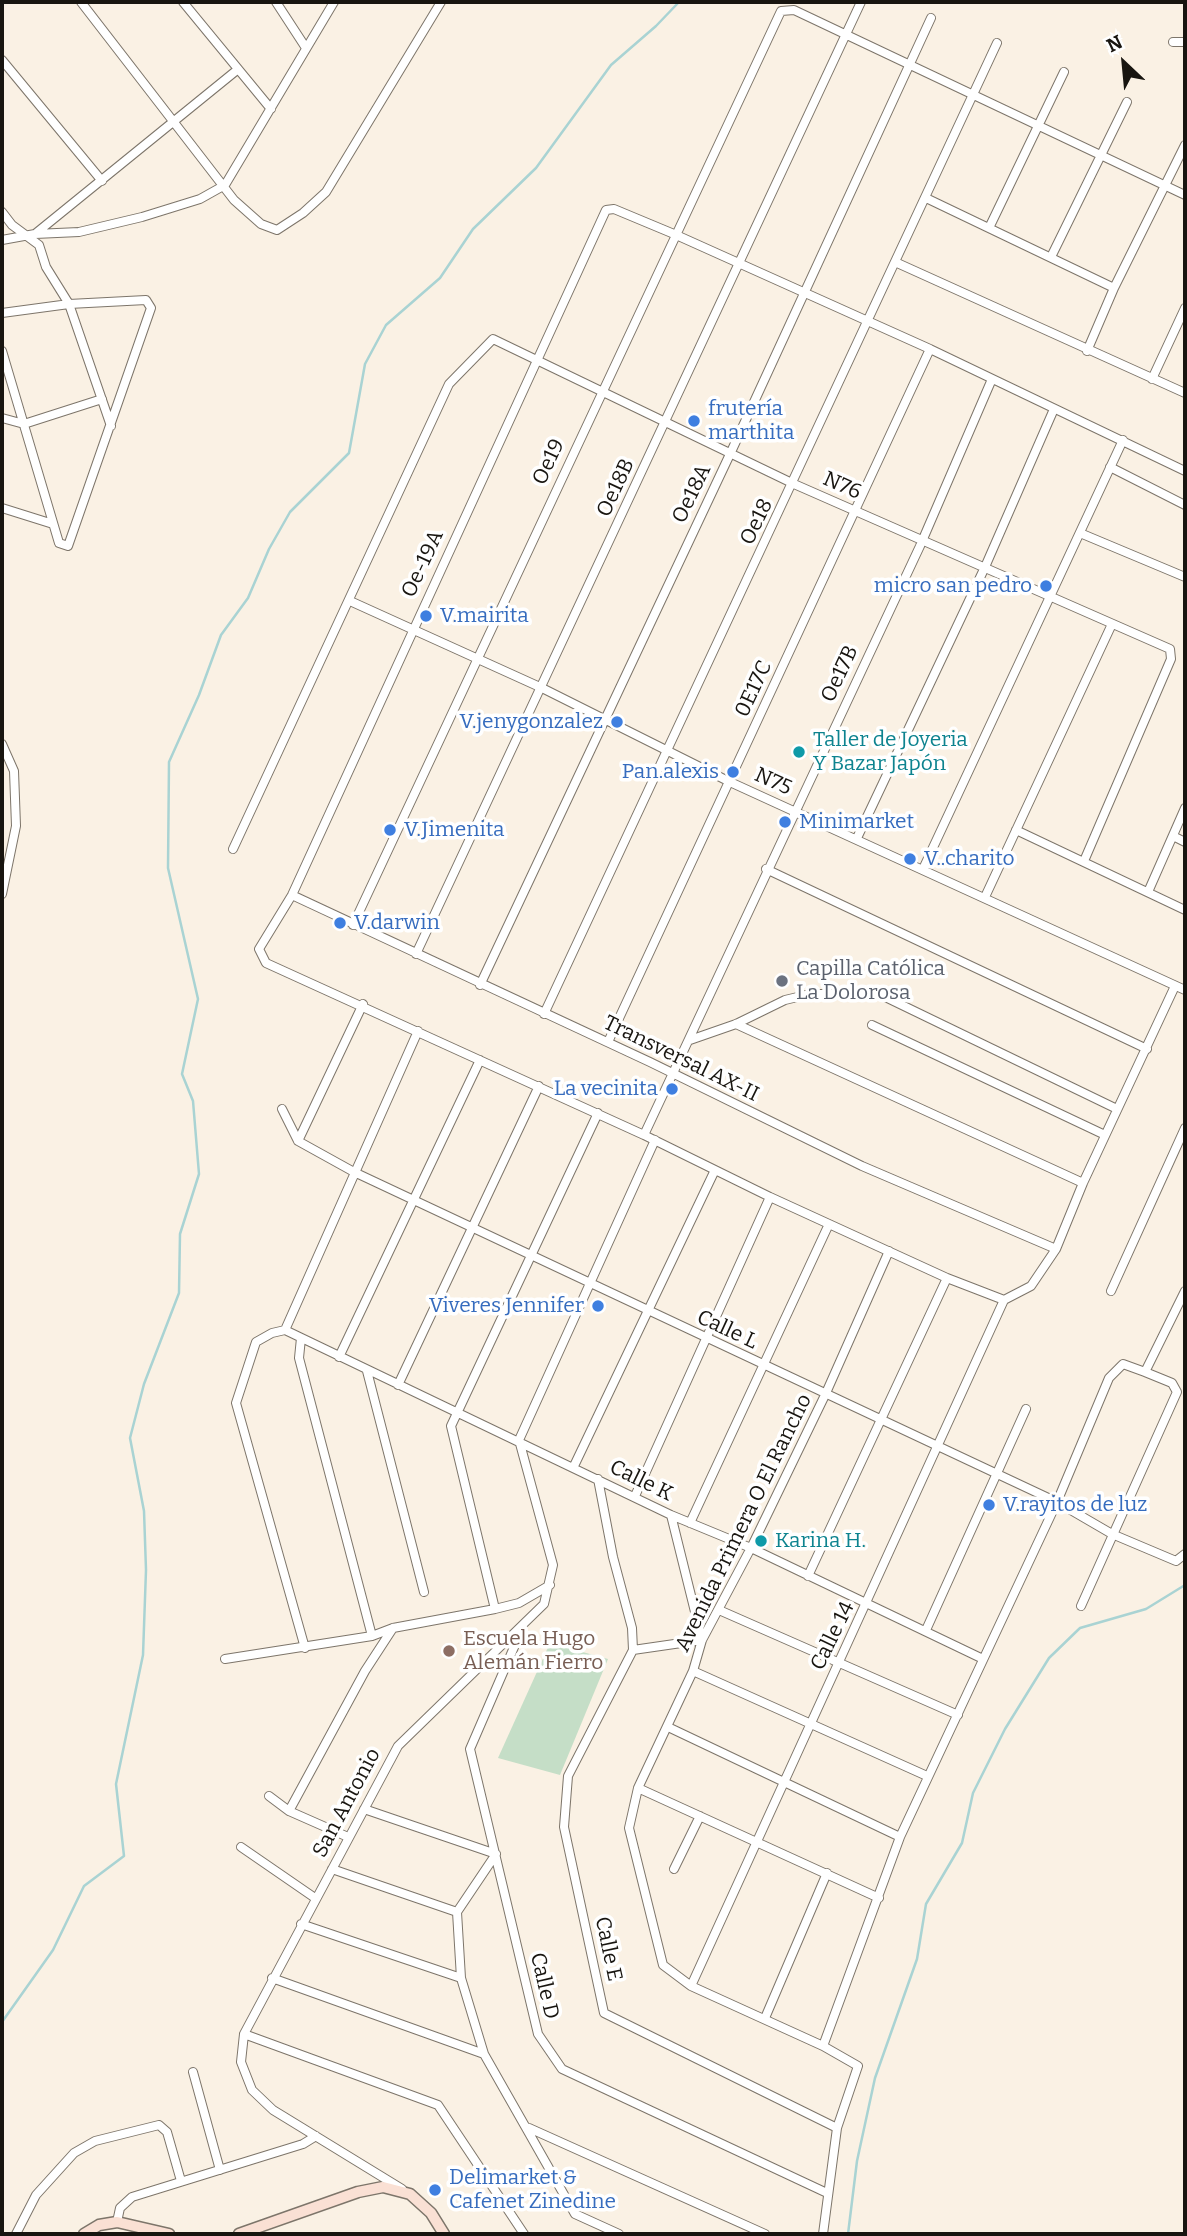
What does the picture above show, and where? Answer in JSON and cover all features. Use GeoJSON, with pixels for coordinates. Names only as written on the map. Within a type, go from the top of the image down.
{"type":"FeatureCollection","features":[{"type":"Feature","properties":{"kind":"street"},"geometry":{"type":"LineString","coordinates":[[81,2],[234,200],[261,224],[277,230],[303,213],[326,192],[439,5],[427,2]]}},
{"type":"Feature","properties":{"kind":"street"},"geometry":{"type":"LineString","coordinates":[[183,2],[271,110]]}},
{"type":"Feature","properties":{"kind":"street"},"geometry":{"type":"LineString","coordinates":[[276,2],[306,48]]}},
{"type":"Feature","properties":{"kind":"street"},"geometry":{"type":"LineString","coordinates":[[2,240],[79,232],[200,199],[225,185],[334,2]]}},
{"type":"Feature","properties":{"kind":"street","name":"Oe18B"},"geometry":{"type":"LineString","coordinates":[[416,954],[667,421],[737,264],[847,37],[861,2]]}},
{"type":"Feature","properties":{"kind":"street","name":"Oe19"},"geometry":{"type":"LineString","coordinates":[[353,925],[778,14],[785,9],[794,10],[847,37]]}},
{"type":"Feature","properties":{"kind":"street","name":"Oe18A"},"geometry":{"type":"LineString","coordinates":[[480,985],[602,721],[731,452],[931,18]]}},
{"type":"Feature","properties":{"kind":"street"},"geometry":{"type":"LineString","coordinates":[[847,37],[1185,195]]}},
{"type":"Feature","properties":{"kind":"street"},"geometry":{"type":"LineString","coordinates":[[1173,42],[1185,42]]}},
{"type":"Feature","properties":{"kind":"street","name":"Oe18"},"geometry":{"type":"LineString","coordinates":[[544,1014],[998,43]]}},
{"type":"Feature","properties":{"kind":"street"},"geometry":{"type":"LineString","coordinates":[[2,60],[102,181]]}},
{"type":"Feature","properties":{"kind":"street"},"geometry":{"type":"LineString","coordinates":[[31,235],[102,181],[237,70]]}},
{"type":"Feature","properties":{"kind":"street"},"geometry":{"type":"LineString","coordinates":[[989,228],[1064,72]]}},
{"type":"Feature","properties":{"kind":"street"},"geometry":{"type":"LineString","coordinates":[[1051,257],[1127,102]]}},
{"type":"Feature","properties":{"kind":"street"},"geometry":{"type":"LineString","coordinates":[[1087,351],[1114,288],[1185,145]]}},
{"type":"Feature","properties":{"kind":"street"},"geometry":{"type":"LineString","coordinates":[[926,198],[1114,288]]}},
{"type":"Feature","properties":{"kind":"street","name":"Oe-19A"},"geometry":{"type":"LineString","coordinates":[[363,1004],[266,963],[259,949],[292,895],[602,215],[608,209],[674,234]]}},
{"type":"Feature","properties":{"kind":"street"},"geometry":{"type":"LineString","coordinates":[[2,212],[31,235],[39,245],[46,267],[69,304],[111,426]]}},
{"type":"Feature","properties":{"kind":"street"},"geometry":{"type":"LineString","coordinates":[[674,234],[930,349],[1185,471]]}},
{"type":"Feature","properties":{"kind":"street"},"geometry":{"type":"LineString","coordinates":[[895,262],[1185,393]]}},
{"type":"Feature","properties":{"kind":"street"},"geometry":{"type":"LineString","coordinates":[[2,313],[69,304],[146,300],[151,314],[68,546],[59,543],[2,351]]}},
{"type":"Feature","properties":{"kind":"street"},"geometry":{"type":"LineString","coordinates":[[1152,379],[1185,308]]}},
{"type":"Feature","properties":{"kind":"street","name":"N76"},"geometry":{"type":"LineString","coordinates":[[350,601],[449,384],[490,340],[500,342],[794,484],[1170,649],[1172,653],[1084,861]]}},
{"type":"Feature","properties":{"kind":"street","name":"0E17C"},"geometry":{"type":"LineString","coordinates":[[608,1042],[930,349]]}},
{"type":"Feature","properties":{"kind":"street","name":"Oe17B"},"geometry":{"type":"LineString","coordinates":[[644,1135],[922,540],[992,379]]}},
{"type":"Feature","properties":{"kind":"street"},"geometry":{"type":"LineString","coordinates":[[2,418],[24,424],[102,399]]}},
{"type":"Feature","properties":{"kind":"street"},"geometry":{"type":"LineString","coordinates":[[857,838],[985,567],[1054,409]]}},
{"type":"Feature","properties":{"kind":"street"},"geometry":{"type":"LineString","coordinates":[[923,869],[1123,440]]}},
{"type":"Feature","properties":{"kind":"street"},"geometry":{"type":"LineString","coordinates":[[1110,467],[1185,505]]}},
{"type":"Feature","properties":{"kind":"street"},"geometry":{"type":"LineString","coordinates":[[2,508],[53,524]]}},
{"type":"Feature","properties":{"kind":"street"},"geometry":{"type":"LineString","coordinates":[[1080,533],[1185,577]]}},
{"type":"Feature","properties":{"kind":"street"},"geometry":{"type":"LineString","coordinates":[[233,849],[350,601]]}},
{"type":"Feature","properties":{"kind":"street","name":"N75"},"geometry":{"type":"LineString","coordinates":[[350,601],[542,688],[602,721],[730,782],[1185,990]]}},
{"type":"Feature","properties":{"kind":"street"},"geometry":{"type":"LineString","coordinates":[[985,897],[1112,624]]}},
{"type":"Feature","properties":{"kind":"street"},"geometry":{"type":"LineString","coordinates":[[2,744],[14,771],[16,826],[2,894]]}},
{"type":"Feature","properties":{"kind":"street"},"geometry":{"type":"LineString","coordinates":[[1148,892],[1185,808]]}},
{"type":"Feature","properties":{"kind":"street"},"geometry":{"type":"LineString","coordinates":[[1016,830],[1185,910]]}},
{"type":"Feature","properties":{"kind":"street"},"geometry":{"type":"LineString","coordinates":[[1173,836],[1185,842]]}},
{"type":"Feature","properties":{"kind":"street"},"geometry":{"type":"LineString","coordinates":[[766,869],[1147,1049]]}},
{"type":"Feature","properties":{"kind":"street","name":"Transversal AX-II"},"geometry":{"type":"LineString","coordinates":[[292,895],[480,985],[608,1042],[862,1166],[1056,1249]]}},
{"type":"Feature","properties":{"kind":"street"},"geometry":{"type":"LineString","coordinates":[[298,1141],[363,1004],[655,1140],[770,1197],[947,1278],[1004,1300],[1031,1286],[1056,1249],[1083,1183],[1175,986]]}},
{"type":"Feature","properties":{"kind":"street"},"geometry":{"type":"LineString","coordinates":[[690,1040],[736,1024],[785,1000],[810,994],[878,994],[1118,1110]]}},
{"type":"Feature","properties":{"kind":"street"},"geometry":{"type":"LineString","coordinates":[[736,1024],[1083,1183]]}},
{"type":"Feature","properties":{"kind":"street"},"geometry":{"type":"LineString","coordinates":[[872,1025],[1105,1135]]}},
{"type":"Feature","properties":{"kind":"street"},"geometry":{"type":"LineString","coordinates":[[305,1648],[236,1403],[257,1342],[272,1332],[285,1330],[418,1031]]}},
{"type":"Feature","properties":{"kind":"street"},"geometry":{"type":"LineString","coordinates":[[339,1357],[480,1060]]}},
{"type":"Feature","properties":{"kind":"street"},"geometry":{"type":"LineString","coordinates":[[398,1385],[539,1086]]}},
{"type":"Feature","properties":{"kind":"street"},"geometry":{"type":"LineString","coordinates":[[282,1109],[298,1141]]}},
{"type":"Feature","properties":{"kind":"street"},"geometry":{"type":"LineString","coordinates":[[495,1609],[451,1426],[598,1113]]}},
{"type":"Feature","properties":{"kind":"street"},"geometry":{"type":"LineString","coordinates":[[1111,1291],[1185,1128]]}},
{"type":"Feature","properties":{"kind":"street"},"geometry":{"type":"LineString","coordinates":[[225,1658],[372,1636],[393,1628],[495,1609],[519,1603],[551,1585],[553,1565],[519,1440],[655,1140]]}},
{"type":"Feature","properties":{"kind":"street","name":"Calle L"},"geometry":{"type":"LineString","coordinates":[[298,1141],[354,1172],[470,1228],[1057,1502],[1112,1534],[1175,1561],[1185,1554]]}},
{"type":"Feature","properties":{"kind":"street"},"geometry":{"type":"LineString","coordinates":[[574,1466],[715,1170]]}},
{"type":"Feature","properties":{"kind":"street"},"geometry":{"type":"LineString","coordinates":[[635,1496],[770,1197]]}},
{"type":"Feature","properties":{"kind":"street"},"geometry":{"type":"LineString","coordinates":[[690,1522],[829,1224]]}},
{"type":"Feature","properties":{"kind":"street","name":"Avenida Primera O El Rancho"},"geometry":{"type":"LineString","coordinates":[[837,2128],[858,2066],[765,2018],[691,1986],[663,1965],[629,1828],[638,1788],[693,1671],[702,1640],[751,1548],[826,1393],[889,1251]]}},
{"type":"Feature","properties":{"kind":"street"},"geometry":{"type":"LineString","coordinates":[[808,1576],[947,1278]]}},
{"type":"Feature","properties":{"kind":"street"},"geometry":{"type":"LineString","coordinates":[[1145,1372],[1185,1291]]}},
{"type":"Feature","properties":{"kind":"street","name":"Calle 14"},"geometry":{"type":"LineString","coordinates":[[691,1986],[868,1605],[1004,1300]]}},
{"type":"Feature","properties":{"kind":"street","name":"Calle K"},"geometry":{"type":"LineString","coordinates":[[285,1330],[367,1371],[574,1466],[671,1515],[751,1548],[983,1659]]}},
{"type":"Feature","properties":{"kind":"street"},"geometry":{"type":"LineString","coordinates":[[301,1338],[299,1358],[372,1636]]}},
{"type":"Feature","properties":{"kind":"street"},"geometry":{"type":"LineString","coordinates":[[823,2046],[900,1837],[1057,1502],[1109,1378],[1123,1364],[1172,1383],[1181,1394],[1112,1534],[1081,1606]]}},
{"type":"Feature","properties":{"kind":"street"},"geometry":{"type":"LineString","coordinates":[[367,1371],[424,1592]]}},
{"type":"Feature","properties":{"kind":"street"},"geometry":{"type":"LineString","coordinates":[[926,1630],[1026,1409]]}},
{"type":"Feature","properties":{"kind":"street"},"geometry":{"type":"LineString","coordinates":[[598,1479],[613,1557],[632,1628],[633,1650],[702,1640],[671,1515]]}},
{"type":"Feature","properties":{"kind":"street","name":"San Antonio"},"geometry":{"type":"LineString","coordinates":[[316,2136],[273,2110],[252,2090],[241,2062],[244,2034],[398,1746],[544,1604],[551,1585]]}},
{"type":"Feature","properties":{"kind":"street"},"geometry":{"type":"LineString","coordinates":[[519,1603],[531,1617]]}},
{"type":"Feature","properties":{"kind":"street"},"geometry":{"type":"LineString","coordinates":[[719,1610],[958,1715]]}},
{"type":"Feature","properties":{"kind":"street","name":"Calle D"},"geometry":{"type":"LineString","coordinates":[[523,1626],[470,1749],[538,2034],[562,2069],[827,2193]]}},
{"type":"Feature","properties":{"kind":"street"},"geometry":{"type":"LineString","coordinates":[[289,1811],[365,1671],[393,1628]]}},
{"type":"Feature","properties":{"kind":"street","name":"Calle E"},"geometry":{"type":"LineString","coordinates":[[633,1650],[568,1776],[564,1828],[604,2013],[837,2128]]}},
{"type":"Feature","properties":{"kind":"street"},"geometry":{"type":"LineString","coordinates":[[693,1671],[927,1776]]}},
{"type":"Feature","properties":{"kind":"street"},"geometry":{"type":"LineString","coordinates":[[668,1727],[900,1837]]}},
{"type":"Feature","properties":{"kind":"street"},"geometry":{"type":"LineString","coordinates":[[638,1788],[879,1898]]}},
{"type":"Feature","properties":{"kind":"street"},"geometry":{"type":"LineString","coordinates":[[269,1796],[289,1811],[348,1838]]}},
{"type":"Feature","properties":{"kind":"street"},"geometry":{"type":"LineString","coordinates":[[364,1809],[496,1854],[457,1912],[461,1978],[484,2054],[529,2128],[575,2214],[619,2234]]}},
{"type":"Feature","properties":{"kind":"street"},"geometry":{"type":"LineString","coordinates":[[674,1869],[700,1816]]}},
{"type":"Feature","properties":{"kind":"street"},"geometry":{"type":"LineString","coordinates":[[241,1847],[315,1898]]}},
{"type":"Feature","properties":{"kind":"street"},"geometry":{"type":"LineString","coordinates":[[332,1868],[457,1912]]}},
{"type":"Feature","properties":{"kind":"street"},"geometry":{"type":"LineString","coordinates":[[765,2018],[828,1873]]}},
{"type":"Feature","properties":{"kind":"street"},"geometry":{"type":"LineString","coordinates":[[301,1924],[461,1978]]}},
{"type":"Feature","properties":{"kind":"street"},"geometry":{"type":"LineString","coordinates":[[272,1978],[484,2054]]}},
{"type":"Feature","properties":{"kind":"street"},"geometry":{"type":"LineString","coordinates":[[244,2034],[438,2105],[524,2234]]}},
{"type":"Feature","properties":{"kind":"street"},"geometry":{"type":"LineString","coordinates":[[193,2072],[220,2170]]}},
{"type":"Feature","properties":{"kind":"street"},"geometry":{"type":"LineString","coordinates":[[16,2234],[36,2195],[74,2153],[95,2141],[159,2125],[167,2132],[181,2181]]}},
{"type":"Feature","properties":{"kind":"street"},"geometry":{"type":"LineString","coordinates":[[529,2128],[765,2234]]}},
{"type":"Feature","properties":{"kind":"street"},"geometry":{"type":"LineString","coordinates":[[823,2234],[837,2128]]}},
{"type":"Feature","properties":{"kind":"street"},"geometry":{"type":"LineString","coordinates":[[117,2222],[120,2208],[128,2199],[303,2144],[316,2136],[424,2206],[444,2234]]}},
{"type":"Feature","properties":{"kind":"street"},"geometry":{"type":"LineString","coordinates":[[239,2234],[358,2192],[383,2187],[402,2190]]}},
{"type":"Feature","properties":{"kind":"street"},"geometry":{"type":"LineString","coordinates":[[84,2234],[99,2225],[117,2222],[169,2234]]}},
{"type":"Feature","properties":{"kind":"green space"},"geometry":{"type":"Polygon","coordinates":[[[550,1643],[608,1659],[560,1775],[498,1758],[550,1643]]]}},
{"type":"Feature","properties":{"kind":"waterway"},"geometry":{"type":"LineString","coordinates":[[2,2022],[53,1950],[84,1886],[124,1856],[116,1784],[143,1655],[146,1570],[144,1511],[130,1438],[144,1384],[179,1293],[180,1234],[199,1174],[193,1101],[182,1074],[198,999],[168,868],[169,762],[199,695],[221,635],[248,598],[269,549],[290,512],[349,453],[365,364],[386,325],[440,278],[473,229],[536,168],[611,65],[679,2]]}},
{"type":"Feature","properties":{"kind":"waterway"},"geometry":{"type":"LineString","coordinates":[[848,2234],[857,2161],[875,2078],[917,1959],[926,1904],[962,1843],[973,1793],[1005,1729],[1049,1658],[1080,1628],[1146,1609],[1185,1585]]}},
{"type":"Feature","properties":{"kind":"place","name":"frutería marthita"},"geometry":{"type":"Point","coordinates":[694,421]}},
{"type":"Feature","properties":{"kind":"place","name":"micro san pedro"},"geometry":{"type":"Point","coordinates":[1046,586]}},
{"type":"Feature","properties":{"kind":"place","name":"V.mairita"},"geometry":{"type":"Point","coordinates":[426,616]}},
{"type":"Feature","properties":{"kind":"place","name":"V.jenygonzalez"},"geometry":{"type":"Point","coordinates":[617,722]}},
{"type":"Feature","properties":{"kind":"place","name":"Taller de Joyeria Y Bazar Japón"},"geometry":{"type":"Point","coordinates":[799,752]}},
{"type":"Feature","properties":{"kind":"place","name":"Pan.alexis"},"geometry":{"type":"Point","coordinates":[733,772]}},
{"type":"Feature","properties":{"kind":"place","name":"Minimarket"},"geometry":{"type":"Point","coordinates":[785,822]}},
{"type":"Feature","properties":{"kind":"place","name":"V.Jimenita"},"geometry":{"type":"Point","coordinates":[390,830]}},
{"type":"Feature","properties":{"kind":"place","name":"V..charito"},"geometry":{"type":"Point","coordinates":[910,859]}},
{"type":"Feature","properties":{"kind":"place","name":"V.darwin"},"geometry":{"type":"Point","coordinates":[340,923]}},
{"type":"Feature","properties":{"kind":"place","name":"Capilla Católica La Dolorosa"},"geometry":{"type":"Point","coordinates":[782,981]}},
{"type":"Feature","properties":{"kind":"place","name":"La vecinita"},"geometry":{"type":"Point","coordinates":[672,1089]}},
{"type":"Feature","properties":{"kind":"place","name":"Viveres Jennifer"},"geometry":{"type":"Point","coordinates":[598,1306]}},
{"type":"Feature","properties":{"kind":"place","name":"V.rayitos de luz"},"geometry":{"type":"Point","coordinates":[989,1505]}},
{"type":"Feature","properties":{"kind":"place","name":"Karina H."},"geometry":{"type":"Point","coordinates":[761,1541]}},
{"type":"Feature","properties":{"kind":"place","name":"Escuela Hugo Alemán Fierro"},"geometry":{"type":"Point","coordinates":[449,1651]}},
{"type":"Feature","properties":{"kind":"place","name":"Delimarket & Cafenet Zinedine"},"geometry":{"type":"Point","coordinates":[435,2190]}}]}
